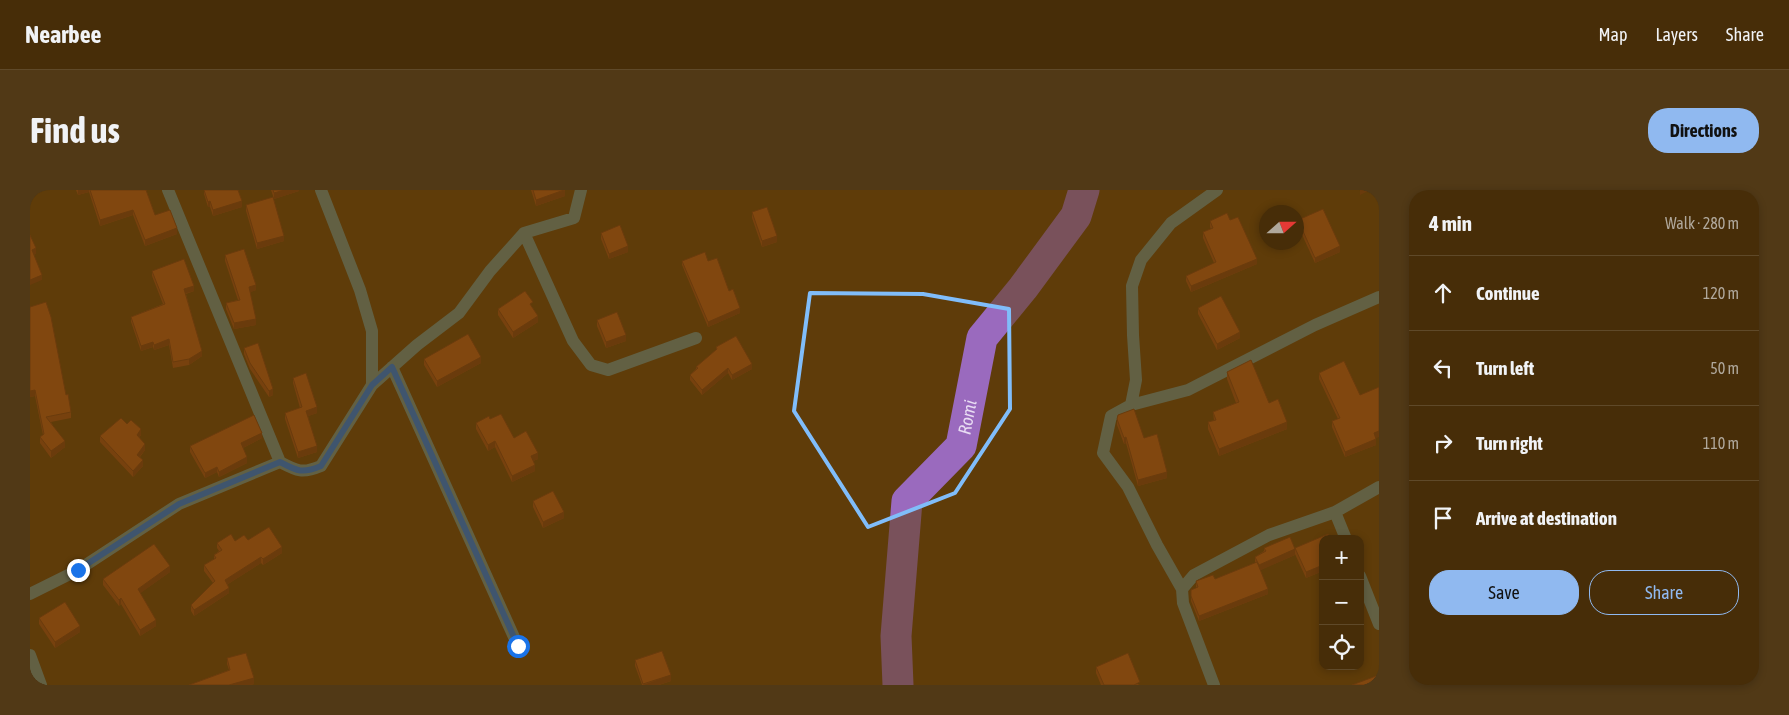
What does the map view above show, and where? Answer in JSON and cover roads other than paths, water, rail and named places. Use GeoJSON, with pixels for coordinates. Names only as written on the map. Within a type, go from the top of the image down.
{"type":"FeatureCollection","features":[{"type":"Feature","properties":{"kind":"street"},"geometry":{"type":"LineString","coordinates":[[168,190],[280,462],[297,471],[309,471],[321,466],[372,385],[417,345],[459,313],[490,271],[524,233],[574,218],[582,190]]}},
{"type":"Feature","properties":{"kind":"street"},"geometry":{"type":"LineString","coordinates":[[321,190],[360,290],[372,331],[372,385]]}},
{"type":"Feature","properties":{"kind":"street"},"geometry":{"type":"LineString","coordinates":[[1131,405],[1136,380],[1132,335],[1132,286],[1141,260],[1171,223],[1217,190]]}},
{"type":"Feature","properties":{"kind":"street"},"geometry":{"type":"LineString","coordinates":[[524,233],[572,341],[591,365],[608,370],[696,338]]}},
{"type":"Feature","properties":{"kind":"street"},"geometry":{"type":"LineString","coordinates":[[1214,685],[1183,603],[1182,589],[1157,545],[1128,487],[1103,453],[1111,416],[1131,405],[1188,390],[1315,325],[1379,298]]}},
{"type":"Feature","properties":{"kind":"street"},"geometry":{"type":"LineString","coordinates":[[392,367],[518,646]]}},
{"type":"Feature","properties":{"kind":"street"},"geometry":{"type":"LineString","coordinates":[[30,594],[78,570],[179,504],[280,462]]}},
{"type":"Feature","properties":{"kind":"street"},"geometry":{"type":"LineString","coordinates":[[1182,589],[1194,575],[1269,535],[1296,524],[1335,512],[1379,487]]}},
{"type":"Feature","properties":{"kind":"street"},"geometry":{"type":"LineString","coordinates":[[1335,512],[1344,535]]}},
{"type":"Feature","properties":{"kind":"street"},"geometry":{"type":"LineString","coordinates":[[1362,580],[1379,624]]}},
{"type":"Feature","properties":{"kind":"street"},"geometry":{"type":"LineString","coordinates":[[30,655],[41,685]]}},
{"type":"Feature","properties":{"kind":"waterway","name":"Romi"},"geometry":{"type":"LineString","coordinates":[[898,685],[896,636],[907,501],[961,446],[982,338],[1023,288],[1076,216],[1084,190]]}}]}
